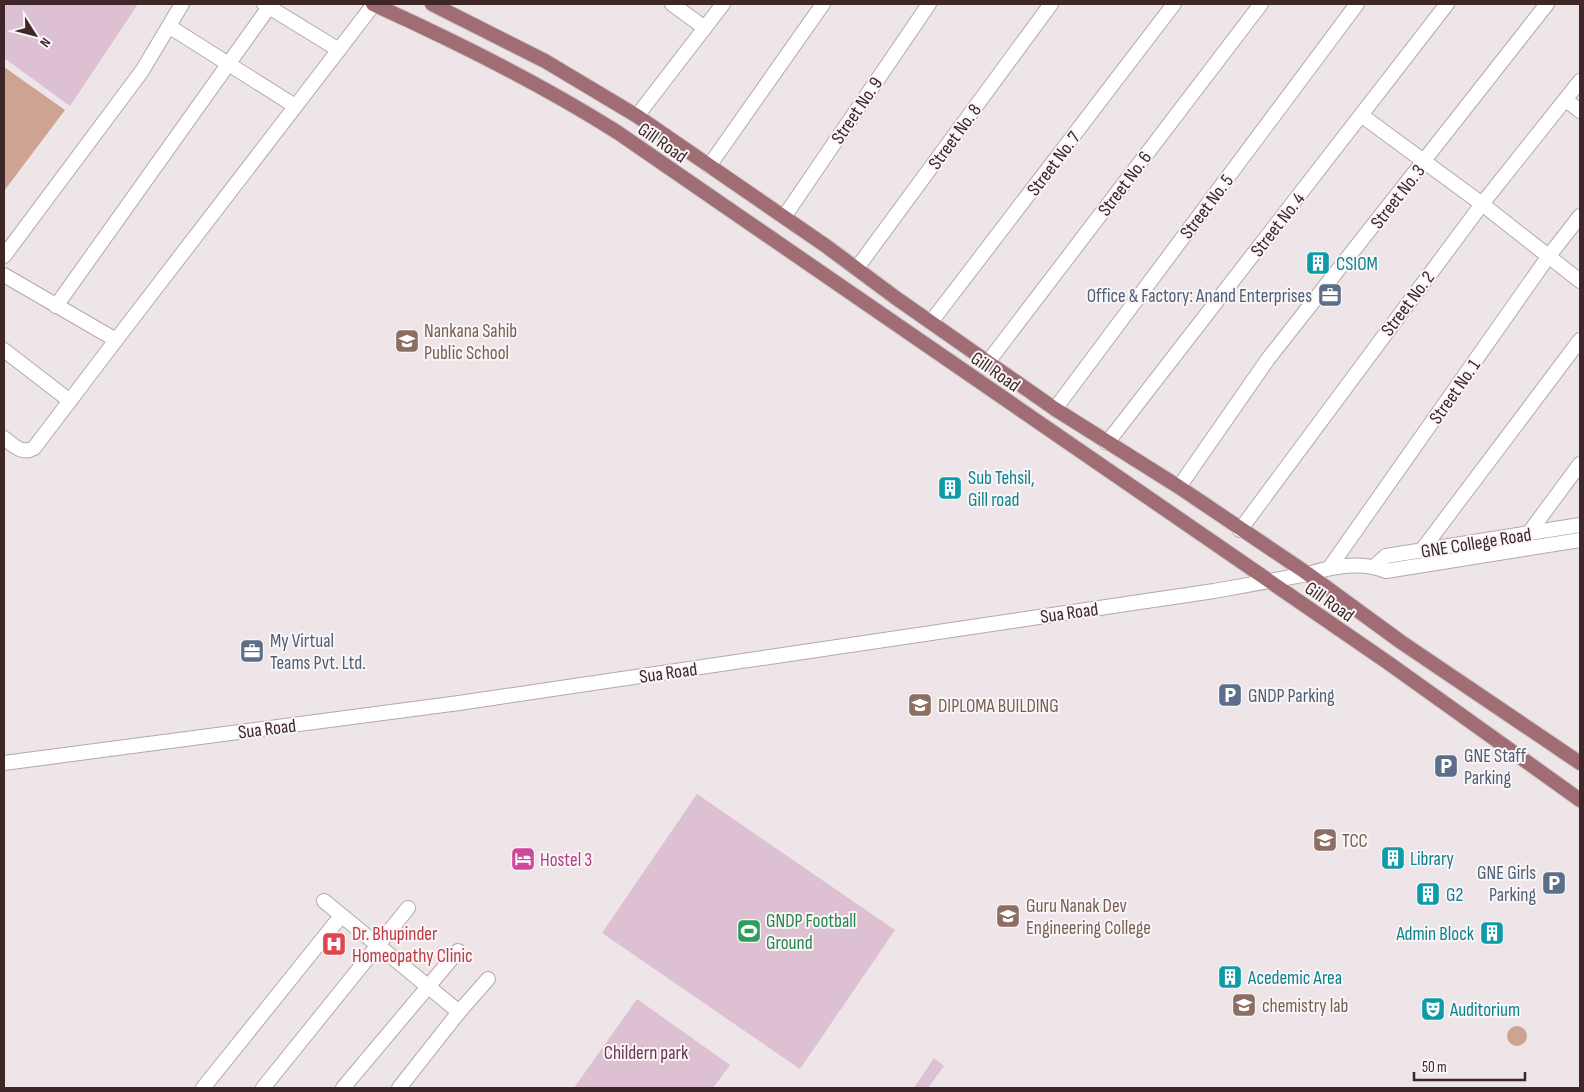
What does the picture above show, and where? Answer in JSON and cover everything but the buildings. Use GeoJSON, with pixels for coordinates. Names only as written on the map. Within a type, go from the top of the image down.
{"type":"FeatureCollection","features":[{"type":"Feature","properties":{"kind":"main road","name":"Gill Road"},"geometry":{"type":"LineString","coordinates":[[373,4],[462,44],[581,109],[1268,581],[1580,800]]}},
{"type":"Feature","properties":{"kind":"main road","name":"Gill Road"},"geometry":{"type":"LineString","coordinates":[[432,4],[545,61],[637,116],[857,268],[1055,409],[1179,487],[1240,530],[1308,574],[1401,642],[1580,763]]}},
{"type":"Feature","properties":{"kind":"street"},"geometry":{"type":"LineString","coordinates":[[4,256],[142,72],[182,4]]}},
{"type":"Feature","properties":{"kind":"street"},"geometry":{"type":"LineString","coordinates":[[4,438],[22,451],[28,452],[39,442],[373,4]]}},
{"type":"Feature","properties":{"kind":"street"},"geometry":{"type":"LineString","coordinates":[[672,4],[705,28]]}},
{"type":"Feature","properties":{"kind":"street"},"geometry":{"type":"LineString","coordinates":[[637,116],[723,4]]}},
{"type":"Feature","properties":{"kind":"street"},"geometry":{"type":"LineString","coordinates":[[709,166],[823,4]]}},
{"type":"Feature","properties":{"kind":"street","name":"Street No. 9"},"geometry":{"type":"LineString","coordinates":[[784,217],[929,4]]}},
{"type":"Feature","properties":{"kind":"street","name":"Street No. 8"},"geometry":{"type":"LineString","coordinates":[[857,268],[1050,4]]}},
{"type":"Feature","properties":{"kind":"street","name":"Street No. 7"},"geometry":{"type":"LineString","coordinates":[[931,322],[1174,4]]}},
{"type":"Feature","properties":{"kind":"street","name":"Street No. 6"},"geometry":{"type":"LineString","coordinates":[[988,362],[1261,4]]}},
{"type":"Feature","properties":{"kind":"street","name":"Street No. 5"},"geometry":{"type":"LineString","coordinates":[[1055,409],[1358,4]]}},
{"type":"Feature","properties":{"kind":"street","name":"Street No. 4"},"geometry":{"type":"LineString","coordinates":[[1107,443],[1447,4]]}},
{"type":"Feature","properties":{"kind":"street","name":"Street No. 3"},"geometry":{"type":"LineString","coordinates":[[1179,487],[1268,359],[1547,4]]}},
{"type":"Feature","properties":{"kind":"street"},"geometry":{"type":"LineString","coordinates":[[56,306],[229,66],[266,5],[339,50]]}},
{"type":"Feature","properties":{"kind":"street"},"geometry":{"type":"LineString","coordinates":[[170,27],[229,66],[296,106]]}},
{"type":"Feature","properties":{"kind":"street","name":"Street No. 2"},"geometry":{"type":"LineString","coordinates":[[1240,530],[1482,204],[1580,81]]}},
{"type":"Feature","properties":{"kind":"street"},"geometry":{"type":"LineString","coordinates":[[1566,100],[1580,111]]}},
{"type":"Feature","properties":{"kind":"street"},"geometry":{"type":"LineString","coordinates":[[1361,115],[1482,204],[1580,281]]}},
{"type":"Feature","properties":{"kind":"street","name":"Street No. 1"},"geometry":{"type":"LineString","coordinates":[[1330,567],[1548,257],[1580,216]]}},
{"type":"Feature","properties":{"kind":"street"},"geometry":{"type":"LineString","coordinates":[[4,275],[116,340]]}},
{"type":"Feature","properties":{"kind":"street"},"geometry":{"type":"LineString","coordinates":[[1422,550],[1580,340]]}},
{"type":"Feature","properties":{"kind":"street"},"geometry":{"type":"LineString","coordinates":[[4,350],[70,401]]}},
{"type":"Feature","properties":{"kind":"street"},"geometry":{"type":"LineString","coordinates":[[1528,534],[1580,464]]}},
{"type":"Feature","properties":{"kind":"street","name":"GNE College Road"},"geometry":{"type":"LineString","coordinates":[[1375,566],[1386,556],[1580,525]]}},
{"type":"Feature","properties":{"kind":"street","name":"GNE College Road"},"geometry":{"type":"LineString","coordinates":[[1330,567],[1375,566],[1386,571],[1580,540]]}},
{"type":"Feature","properties":{"kind":"street","name":"Sua Road"},"geometry":{"type":"LineString","coordinates":[[4,763],[468,702],[1214,591],[1308,574],[1330,567]]}},
{"type":"Feature","properties":{"kind":"street"},"geometry":{"type":"LineString","coordinates":[[324,901],[459,1012]]}},
{"type":"Feature","properties":{"kind":"street"},"geometry":{"type":"LineString","coordinates":[[263,1088],[408,908]]}},
{"type":"Feature","properties":{"kind":"street"},"geometry":{"type":"LineString","coordinates":[[203,1088],[341,916]]}},
{"type":"Feature","properties":{"kind":"street"},"geometry":{"type":"LineString","coordinates":[[343,1088],[458,951]]}},
{"type":"Feature","properties":{"kind":"street"},"geometry":{"type":"LineString","coordinates":[[399,1088],[459,1012],[488,979]]}},
{"type":"Feature","properties":{"kind":"green space"},"geometry":{"type":"Polygon","coordinates":[[[4,4],[138,4],[70,106],[4,58],[4,4]]]}},
{"type":"Feature","properties":{"kind":"green space","name":"GNDP Football Ground"},"geometry":{"type":"Polygon","coordinates":[[[697,794],[895,930],[800,1069],[602,933],[697,794]]]}},
{"type":"Feature","properties":{"kind":"green space","name":"Childern park"},"geometry":{"type":"Polygon","coordinates":[[[637,999],[730,1065],[713,1088],[574,1088],[637,999]]]}},
{"type":"Feature","properties":{"kind":"green space"},"geometry":{"type":"Polygon","coordinates":[[[934,1058],[944,1066],[928,1088],[914,1088],[934,1058]]]}},
{"type":"Feature","properties":{"kind":"shaded area"},"geometry":{"type":"Polygon","coordinates":[[[4,67],[65,110],[4,191],[4,67]]]}},
{"type":"Feature","properties":{"kind":"shaded area"},"geometry":{"type":"Polygon","coordinates":[[[1517,1026],[1524,1029],[1527,1036],[1524,1043],[1517,1046],[1510,1043],[1507,1036],[1510,1029],[1517,1026]]]}},
{"type":"Feature","properties":{"kind":"place","name":"CSIOM"},"geometry":{"type":"Point","coordinates":[1318,263]}},
{"type":"Feature","properties":{"kind":"place","name":"Office & Factory: Anand Enterprises"},"geometry":{"type":"Point","coordinates":[1330,295]}},
{"type":"Feature","properties":{"kind":"place","name":"Nankana Sahib Public School"},"geometry":{"type":"Point","coordinates":[407,341]}},
{"type":"Feature","properties":{"kind":"place","name":"Sub Tehsil, Gill road"},"geometry":{"type":"Point","coordinates":[950,488]}},
{"type":"Feature","properties":{"kind":"place","name":"My Virtual Teams Pvt. Ltd."},"geometry":{"type":"Point","coordinates":[252,651]}},
{"type":"Feature","properties":{"kind":"place","name":"GNDP Parking"},"geometry":{"type":"Point","coordinates":[1230,695]}},
{"type":"Feature","properties":{"kind":"place","name":"DIPLOMA BUILDING"},"geometry":{"type":"Point","coordinates":[920,705]}},
{"type":"Feature","properties":{"kind":"place","name":"GNE Staff Parking"},"geometry":{"type":"Point","coordinates":[1446,766]}},
{"type":"Feature","properties":{"kind":"place","name":"TCC"},"geometry":{"type":"Point","coordinates":[1325,840]}},
{"type":"Feature","properties":{"kind":"place","name":"Library"},"geometry":{"type":"Point","coordinates":[1393,858]}},
{"type":"Feature","properties":{"kind":"place","name":"Hostel 3"},"geometry":{"type":"Point","coordinates":[523,859]}},
{"type":"Feature","properties":{"kind":"place","name":"GNE Girls Parking"},"geometry":{"type":"Point","coordinates":[1554,883]}},
{"type":"Feature","properties":{"kind":"place","name":"G2"},"geometry":{"type":"Point","coordinates":[1428,894]}},
{"type":"Feature","properties":{"kind":"place","name":"Guru Nanak Dev Engineering College"},"geometry":{"type":"Point","coordinates":[1008,916]}},
{"type":"Feature","properties":{"kind":"place","name":"GNDP Football Ground"},"geometry":{"type":"Point","coordinates":[749,931]}},
{"type":"Feature","properties":{"kind":"place","name":"Admin Block"},"geometry":{"type":"Point","coordinates":[1492,933]}},
{"type":"Feature","properties":{"kind":"place","name":"Dr. Bhupinder Homeopathy Clinic"},"geometry":{"type":"Point","coordinates":[334,944]}},
{"type":"Feature","properties":{"kind":"place","name":"Acedemic Area"},"geometry":{"type":"Point","coordinates":[1230,977]}},
{"type":"Feature","properties":{"kind":"place","name":"chemistry lab"},"geometry":{"type":"Point","coordinates":[1244,1005]}},
{"type":"Feature","properties":{"kind":"place","name":"Auditorium"},"geometry":{"type":"Point","coordinates":[1433,1009]}}]}
